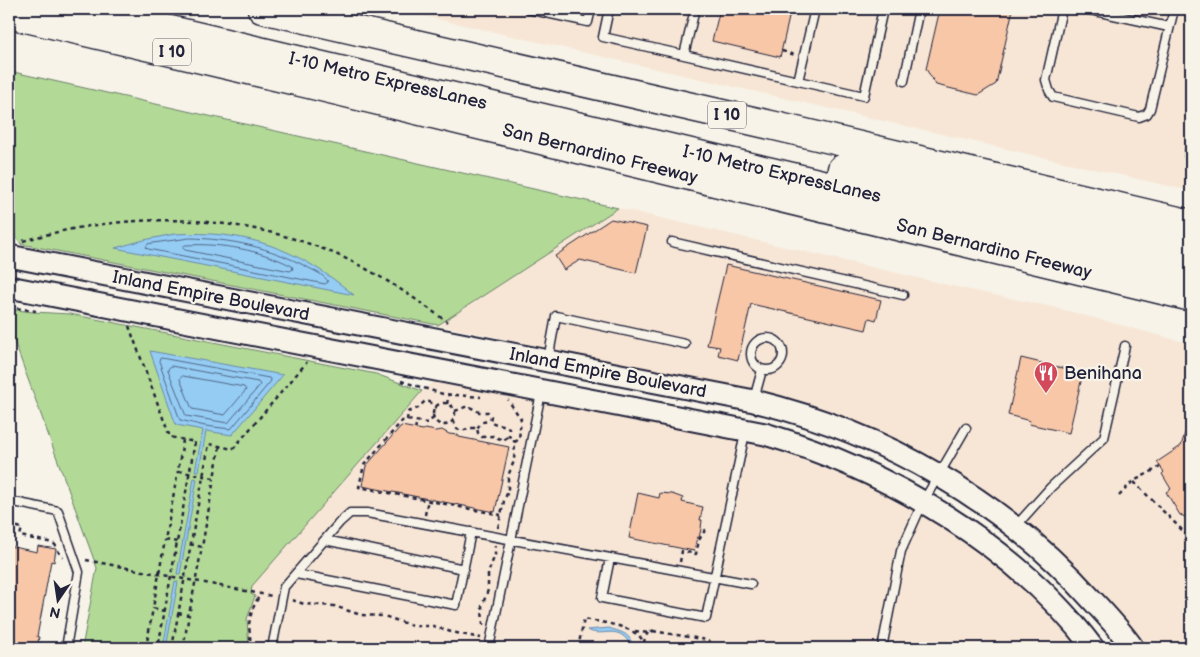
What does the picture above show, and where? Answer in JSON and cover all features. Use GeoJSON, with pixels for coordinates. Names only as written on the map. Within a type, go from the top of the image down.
{"type":"FeatureCollection","features":[{"type":"Feature","properties":{"kind":"highway","name":"I-10 Metro ExpressLanes"},"geometry":{"type":"LineString","coordinates":[[81,9],[1188,266]]}},
{"type":"Feature","properties":{"kind":"highway","name":"I-10 Metro ExpressLanes"},"geometry":{"type":"LineString","coordinates":[[164,9],[1188,266]]}},
{"type":"Feature","properties":{"kind":"highway","name":"I 10"},"geometry":{"type":"LineString","coordinates":[[262,9],[775,126],[1191,224]]}},
{"type":"Feature","properties":{"kind":"highway","name":"San Bernardino Freeway"},"geometry":{"type":"LineString","coordinates":[[9,14],[336,90],[1191,297]]}},
{"type":"Feature","properties":{"kind":"main road","name":"Inland Empire Boulevard"},"geometry":{"type":"LineString","coordinates":[[13,250],[547,362],[754,401],[800,414],[856,434],[904,456],[939,474],[983,502],[1016,527],[1079,584],[1133,648]]}},
{"type":"Feature","properties":{"kind":"main road","name":"Inland Empire Boulevard"},"geometry":{"type":"LineString","coordinates":[[9,287],[746,431],[802,445],[840,460],[923,502],[979,538],[1026,576],[1058,607],[1093,648]]}},
{"type":"Feature","properties":{"kind":"main road"},"geometry":{"type":"LineString","coordinates":[[542,391],[547,362]]}},
{"type":"Feature","properties":{"kind":"lane"},"geometry":{"type":"LineString","coordinates":[[528,9],[588,22],[590,9]]}},
{"type":"Feature","properties":{"kind":"lane"},"geometry":{"type":"LineString","coordinates":[[610,9],[603,37],[864,96],[883,9]]}},
{"type":"Feature","properties":{"kind":"lane"},"geometry":{"type":"LineString","coordinates":[[684,55],[694,9]]}},
{"type":"Feature","properties":{"kind":"lane"},"geometry":{"type":"LineString","coordinates":[[798,81],[815,9]]}},
{"type":"Feature","properties":{"kind":"lane"},"geometry":{"type":"LineString","coordinates":[[904,81],[919,9]]}},
{"type":"Feature","properties":{"kind":"lane"},"geometry":{"type":"LineString","coordinates":[[1062,9],[1046,80],[1053,97],[1140,117],[1147,114],[1150,108],[1174,9]]}},
{"type":"Feature","properties":{"kind":"lane"},"geometry":{"type":"LineString","coordinates":[[1086,9],[1169,27]]}},
{"type":"Feature","properties":{"kind":"lane"},"geometry":{"type":"LineString","coordinates":[[1191,143],[1189,156],[1191,157]]}},
{"type":"Feature","properties":{"kind":"lane"},"geometry":{"type":"LineString","coordinates":[[672,242],[903,294]]}},
{"type":"Feature","properties":{"kind":"lane"},"geometry":{"type":"LineString","coordinates":[[547,362],[556,316],[685,344]]}},
{"type":"Feature","properties":{"kind":"lane"},"geometry":{"type":"LineString","coordinates":[[767,337],[772,338],[781,344],[783,349],[782,360],[776,367],[762,370],[751,359],[751,348],[757,340],[767,337]]}},
{"type":"Feature","properties":{"kind":"lane"},"geometry":{"type":"LineString","coordinates":[[1016,527],[1051,487],[1104,438],[1125,346]]}},
{"type":"Feature","properties":{"kind":"lane"},"geometry":{"type":"LineString","coordinates":[[754,401],[762,370]]}},
{"type":"Feature","properties":{"kind":"lane"},"geometry":{"type":"LineString","coordinates":[[489,648],[542,391]]}},
{"type":"Feature","properties":{"kind":"lane"},"geometry":{"type":"LineString","coordinates":[[882,648],[901,551],[923,502],[966,428]]}},
{"type":"Feature","properties":{"kind":"lane"},"geometry":{"type":"LineString","coordinates":[[610,558],[602,598],[706,618],[713,577],[746,431]]}},
{"type":"Feature","properties":{"kind":"lane"},"geometry":{"type":"LineString","coordinates":[[9,501],[58,511],[78,572],[66,648]]}},
{"type":"Feature","properties":{"kind":"lane"},"geometry":{"type":"LineString","coordinates":[[272,648],[284,588],[340,522],[350,513],[367,512],[751,584]]}},
{"type":"Feature","properties":{"kind":"lane"},"geometry":{"type":"LineString","coordinates":[[296,574],[456,606],[471,532]]}},
{"type":"Feature","properties":{"kind":"lane"},"geometry":{"type":"LineString","coordinates":[[326,540],[464,569]]}},
{"type":"Feature","properties":{"kind":"path"},"geometry":{"type":"LineString","coordinates":[[782,51],[796,55]]}},
{"type":"Feature","properties":{"kind":"path"},"geometry":{"type":"LineString","coordinates":[[13,250],[48,234],[113,222],[189,220],[256,230],[293,239],[354,263],[418,300],[447,322]]}},
{"type":"Feature","properties":{"kind":"path"},"geometry":{"type":"LineString","coordinates":[[129,324],[170,437],[195,442],[158,648]]}},
{"type":"Feature","properties":{"kind":"path"},"geometry":{"type":"LineString","coordinates":[[172,648],[209,444],[233,449],[310,359],[300,357]]}},
{"type":"Feature","properties":{"kind":"path"},"geometry":{"type":"LineString","coordinates":[[394,379],[425,390],[449,394],[488,396]]}},
{"type":"Feature","properties":{"kind":"path"},"geometry":{"type":"LineString","coordinates":[[447,404],[449,394]]}},
{"type":"Feature","properties":{"kind":"path"},"geometry":{"type":"LineString","coordinates":[[483,629],[482,606],[488,590],[488,573],[495,555],[501,515],[508,492],[508,472],[514,461],[515,442],[519,439],[521,419],[509,401],[504,398]]}},
{"type":"Feature","properties":{"kind":"path"},"geometry":{"type":"LineString","coordinates":[[407,420],[408,412],[418,408],[425,401],[430,402],[436,408]]}},
{"type":"Feature","properties":{"kind":"path"},"geometry":{"type":"LineString","coordinates":[[441,404],[447,404],[452,407],[455,417],[448,424],[438,423],[434,418],[436,408],[441,404]]}},
{"type":"Feature","properties":{"kind":"path"},"geometry":{"type":"LineString","coordinates":[[455,412],[468,406],[479,412],[488,412],[491,416],[490,421]]}},
{"type":"Feature","properties":{"kind":"path"},"geometry":{"type":"LineString","coordinates":[[434,418],[426,423],[402,421],[364,465],[359,487],[501,515]]}},
{"type":"Feature","properties":{"kind":"path"},"geometry":{"type":"LineString","coordinates":[[415,429],[417,421]]}},
{"type":"Feature","properties":{"kind":"path"},"geometry":{"type":"LineString","coordinates":[[452,421],[457,429],[462,431],[477,428]]}},
{"type":"Feature","properties":{"kind":"path"},"geometry":{"type":"LineString","coordinates":[[477,428],[482,422],[490,421],[507,426],[510,430],[509,436]]}},
{"type":"Feature","properties":{"kind":"path"},"geometry":{"type":"LineString","coordinates":[[442,430],[443,425]]}},
{"type":"Feature","properties":{"kind":"path"},"geometry":{"type":"LineString","coordinates":[[477,428],[478,433],[482,437],[493,436],[502,440],[509,436]]}},
{"type":"Feature","properties":{"kind":"path"},"geometry":{"type":"LineString","coordinates":[[509,436],[515,442]]}},
{"type":"Feature","properties":{"kind":"path"},"geometry":{"type":"LineString","coordinates":[[146,648],[184,440]]}},
{"type":"Feature","properties":{"kind":"path"},"geometry":{"type":"LineString","coordinates":[[183,648],[220,446]]}},
{"type":"Feature","properties":{"kind":"path"},"geometry":{"type":"LineString","coordinates":[[1119,496],[1134,482],[1160,467]]}},
{"type":"Feature","properties":{"kind":"path"},"geometry":{"type":"LineString","coordinates":[[178,471],[214,478]]}},
{"type":"Feature","properties":{"kind":"path"},"geometry":{"type":"LineString","coordinates":[[1134,482],[1191,539]]}},
{"type":"Feature","properties":{"kind":"path"},"geometry":{"type":"LineString","coordinates":[[424,523],[428,500]]}},
{"type":"Feature","properties":{"kind":"path"},"geometry":{"type":"LineString","coordinates":[[680,563],[682,551],[696,554],[699,540],[705,530],[701,529]]}},
{"type":"Feature","properties":{"kind":"path"},"geometry":{"type":"LineString","coordinates":[[165,540],[177,542]]}},
{"type":"Feature","properties":{"kind":"path"},"geometry":{"type":"LineString","coordinates":[[190,544],[202,547]]}},
{"type":"Feature","properties":{"kind":"path"},"geometry":{"type":"LineString","coordinates":[[171,576],[250,590],[304,604],[334,606],[361,615],[384,616],[413,626],[433,626],[450,632],[481,638]]}},
{"type":"Feature","properties":{"kind":"path"},"geometry":{"type":"LineString","coordinates":[[251,648],[250,624],[252,610],[260,594]]}},
{"type":"Feature","properties":{"kind":"path"},"geometry":{"type":"LineString","coordinates":[[153,608],[165,611]]}},
{"type":"Feature","properties":{"kind":"path"},"geometry":{"type":"LineString","coordinates":[[178,613],[189,615]]}},
{"type":"Feature","properties":{"kind":"path"},"geometry":{"type":"LineString","coordinates":[[578,648],[584,620],[634,631],[648,633],[653,631],[707,640],[714,646],[713,648]]}},
{"type":"Feature","properties":{"kind":"path"},"geometry":{"type":"LineString","coordinates":[[653,631],[654,626]]}},
{"type":"Feature","properties":{"kind":"path"},"geometry":{"type":"LineString","coordinates":[[634,631],[644,643]]}},
{"type":"Feature","properties":{"kind":"path"},"geometry":{"type":"LineString","coordinates":[[644,648],[648,633]]}},
{"type":"Feature","properties":{"kind":"path"},"geometry":{"type":"LineString","coordinates":[[1176,648],[1191,640]]}},
{"type":"Feature","properties":{"kind":"shaded area"},"geometry":{"type":"Polygon","coordinates":[[[393,9],[1191,9],[1191,191],[393,9]]]}},
{"type":"Feature","properties":{"kind":"shaded area"},"geometry":{"type":"Polygon","coordinates":[[[618,208],[965,289],[1057,308],[1191,344],[1191,648],[1151,648],[996,497],[925,454],[800,402],[438,325],[618,208]]]}},
{"type":"Feature","properties":{"kind":"shaded area"},"geometry":{"type":"Polygon","coordinates":[[[437,379],[773,448],[879,490],[953,531],[1031,595],[1079,648],[241,648],[252,586],[422,391],[437,379]]]}},
{"type":"Feature","properties":{"kind":"green space"},"geometry":{"type":"Polygon","coordinates":[[[9,71],[618,208],[438,325],[21,244],[9,226],[9,71]]]}},
{"type":"Feature","properties":{"kind":"green space"},"geometry":{"type":"Polygon","coordinates":[[[9,309],[70,314],[376,374],[422,391],[252,586],[251,594],[255,596],[247,619],[249,648],[82,648],[97,568],[9,327],[9,309]]]}},
{"type":"Feature","properties":{"kind":"water"},"geometry":{"type":"Polygon","coordinates":[[[174,234],[225,235],[270,245],[312,265],[354,295],[115,248],[174,234]]]}},
{"type":"Feature","properties":{"kind":"water"},"geometry":{"type":"Polygon","coordinates":[[[150,351],[283,375],[232,435],[206,431],[199,471],[195,471],[203,430],[176,425],[150,351]]]}},
{"type":"Feature","properties":{"kind":"water"},"geometry":{"type":"Polygon","coordinates":[[[194,478],[197,479],[180,574],[177,574],[194,478]]]}},
{"type":"Feature","properties":{"kind":"water"},"geometry":{"type":"Polygon","coordinates":[[[175,581],[178,582],[166,648],[163,648],[175,581]]]}},
{"type":"Feature","properties":{"kind":"water"},"geometry":{"type":"Polygon","coordinates":[[[609,628],[628,636],[634,648],[622,635],[617,633],[599,633],[587,630],[609,628]]]}},
{"type":"Feature","properties":{"kind":"building"},"geometry":{"type":"Polygon","coordinates":[[[720,9],[791,9],[780,57],[712,41],[720,9]]]}},
{"type":"Feature","properties":{"kind":"building"},"geometry":{"type":"Polygon","coordinates":[[[940,9],[1013,9],[996,84],[978,95],[936,85],[926,69],[940,9]]]}},
{"type":"Feature","properties":{"kind":"building"},"geometry":{"type":"Polygon","coordinates":[[[611,219],[647,227],[636,273],[580,260],[564,270],[555,256],[611,219]]]}},
{"type":"Feature","properties":{"kind":"building"},"geometry":{"type":"Polygon","coordinates":[[[726,265],[881,300],[876,320],[869,318],[866,330],[751,304],[738,360],[718,355],[720,347],[707,345],[726,265]]]}},
{"type":"Feature","properties":{"kind":"building","name":"Benihana"},"geometry":{"type":"Polygon","coordinates":[[[1021,358],[1083,373],[1069,433],[1029,424],[1030,421],[1008,415],[1021,358]]]}},
{"type":"Feature","properties":{"kind":"building"},"geometry":{"type":"Polygon","coordinates":[[[1189,420],[1191,420],[1191,519],[1180,515],[1166,492],[1171,489],[1162,474],[1164,472],[1157,462],[1181,446],[1189,420]]]}},
{"type":"Feature","properties":{"kind":"building"},"geometry":{"type":"Polygon","coordinates":[[[401,426],[423,430],[442,430],[459,437],[509,447],[495,512],[362,486],[366,466],[401,426]]]}},
{"type":"Feature","properties":{"kind":"building"},"geometry":{"type":"Polygon","coordinates":[[[638,493],[659,498],[660,493],[672,494],[683,498],[682,502],[703,507],[700,520],[702,520],[701,529],[694,551],[629,538],[638,493]]]}},
{"type":"Feature","properties":{"kind":"building"},"geometry":{"type":"Polygon","coordinates":[[[9,546],[37,552],[38,546],[56,549],[54,562],[51,561],[37,637],[39,637],[37,648],[9,648],[9,546]]]}},
{"type":"Feature","properties":{"kind":"place","name":"Benihana"},"geometry":{"type":"Point","coordinates":[1046,394]}}]}
